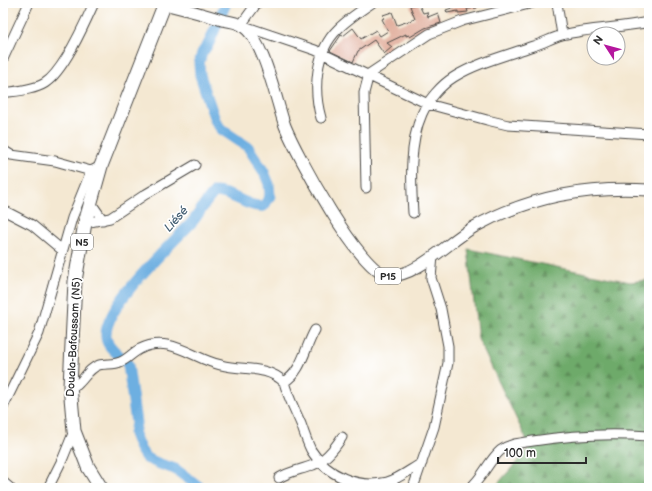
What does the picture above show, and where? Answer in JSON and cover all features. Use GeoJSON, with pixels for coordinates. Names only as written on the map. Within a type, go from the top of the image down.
{"type":"FeatureCollection","features":[{"type":"Feature","properties":{"kind":"highway","name":"Douala-Bafoussam (N5)"},"geometry":{"type":"LineString","coordinates":[[101,488],[88,467],[74,431],[70,386],[73,303],[85,223],[91,203],[96,168],[165,4]]}},
{"type":"Feature","properties":{"kind":"main road"},"geometry":{"type":"LineString","coordinates":[[165,4],[241,24]]}},
{"type":"Feature","properties":{"kind":"main road","name":"P15"},"geometry":{"type":"LineString","coordinates":[[241,24],[252,36],[264,57],[280,110],[308,172],[362,258],[374,270],[388,276],[414,269],[474,227],[521,205],[573,192],[609,189],[649,190]]}},
{"type":"Feature","properties":{"kind":"street"},"geometry":{"type":"LineString","coordinates":[[3,58],[29,3]]}},
{"type":"Feature","properties":{"kind":"street"},"geometry":{"type":"LineString","coordinates":[[3,93],[45,83],[54,75],[69,54],[94,3]]}},
{"type":"Feature","properties":{"kind":"street"},"geometry":{"type":"LineString","coordinates":[[257,3],[241,24],[296,42],[323,53],[369,74],[428,104],[508,125],[649,134]]}},
{"type":"Feature","properties":{"kind":"street"},"geometry":{"type":"LineString","coordinates":[[321,118],[316,87],[326,44],[337,29],[372,3]]}},
{"type":"Feature","properties":{"kind":"street"},"geometry":{"type":"LineString","coordinates":[[366,188],[364,93],[369,74],[418,40],[440,29],[462,21],[532,3]]}},
{"type":"Feature","properties":{"kind":"street"},"geometry":{"type":"LineString","coordinates":[[557,3],[562,35]]}},
{"type":"Feature","properties":{"kind":"street"},"geometry":{"type":"LineString","coordinates":[[412,213],[414,142],[417,126],[428,104],[436,94],[455,77],[562,35],[625,27],[649,22]]}},
{"type":"Feature","properties":{"kind":"street"},"geometry":{"type":"LineString","coordinates":[[3,150],[11,155],[96,168],[72,218],[39,333],[3,407]]}},
{"type":"Feature","properties":{"kind":"street"},"geometry":{"type":"LineString","coordinates":[[85,223],[103,220],[119,212],[195,165]]}},
{"type":"Feature","properties":{"kind":"street"},"geometry":{"type":"LineString","coordinates":[[91,203],[103,220]]}},
{"type":"Feature","properties":{"kind":"street"},"geometry":{"type":"LineString","coordinates":[[3,210],[32,225],[62,250]]}},
{"type":"Feature","properties":{"kind":"street"},"geometry":{"type":"LineString","coordinates":[[413,488],[434,427],[448,363],[445,327],[438,298],[431,278],[433,256]]}},
{"type":"Feature","properties":{"kind":"street"},"geometry":{"type":"LineString","coordinates":[[284,382],[294,374],[299,366],[315,330]]}},
{"type":"Feature","properties":{"kind":"street"},"geometry":{"type":"LineString","coordinates":[[70,386],[77,385],[91,369],[99,365],[120,362],[141,349],[153,344],[164,344],[178,347],[207,361],[220,365],[271,372],[284,382],[311,448],[321,462],[340,476],[361,484],[374,484],[389,481],[422,463]]}},
{"type":"Feature","properties":{"kind":"street"},"geometry":{"type":"LineString","coordinates":[[48,488],[74,431]]}},
{"type":"Feature","properties":{"kind":"street"},"geometry":{"type":"LineString","coordinates":[[470,488],[500,451],[509,446],[550,438],[576,435],[614,433],[649,436]]}},
{"type":"Feature","properties":{"kind":"street"},"geometry":{"type":"LineString","coordinates":[[279,478],[290,471],[321,462],[335,448],[342,437]]}},
{"type":"Feature","properties":{"kind":"street"},"geometry":{"type":"LineString","coordinates":[[3,482],[10,488]]}},
{"type":"Feature","properties":{"kind":"green space"},"geometry":{"type":"Polygon","coordinates":[[[468,249],[630,282],[649,280],[649,488],[494,488],[530,447],[478,339],[468,249]]]}},
{"type":"Feature","properties":{"kind":"building"},"geometry":{"type":"Polygon","coordinates":[[[418,3],[423,13],[427,12],[428,17],[438,13],[441,23],[425,28],[410,37],[409,35],[406,36],[406,34],[387,43],[392,47],[384,54],[374,40],[358,51],[353,62],[330,51],[341,35],[343,36],[353,28],[361,39],[376,30],[380,36],[388,31],[382,19],[384,18],[383,15],[392,12],[397,25],[415,19],[410,6],[418,3]]]}},
{"type":"Feature","properties":{"kind":"building"},"geometry":{"type":"Polygon","coordinates":[[[467,3],[477,3],[477,8],[467,9],[468,12],[458,13],[458,11],[447,13],[446,10],[467,3]]]}},
{"type":"Feature","properties":{"kind":"waterway","name":"Liésé"},"geometry":{"type":"LineString","coordinates":[[201,488],[175,469],[146,458],[140,449],[134,434],[136,423],[128,365],[109,345],[106,337],[108,324],[115,309],[127,293],[140,276],[193,221],[215,192],[228,194],[252,205],[258,206],[264,206],[270,196],[269,184],[264,172],[248,147],[221,129],[215,120],[200,75],[199,63],[202,53],[209,43],[226,3]]}}]}
